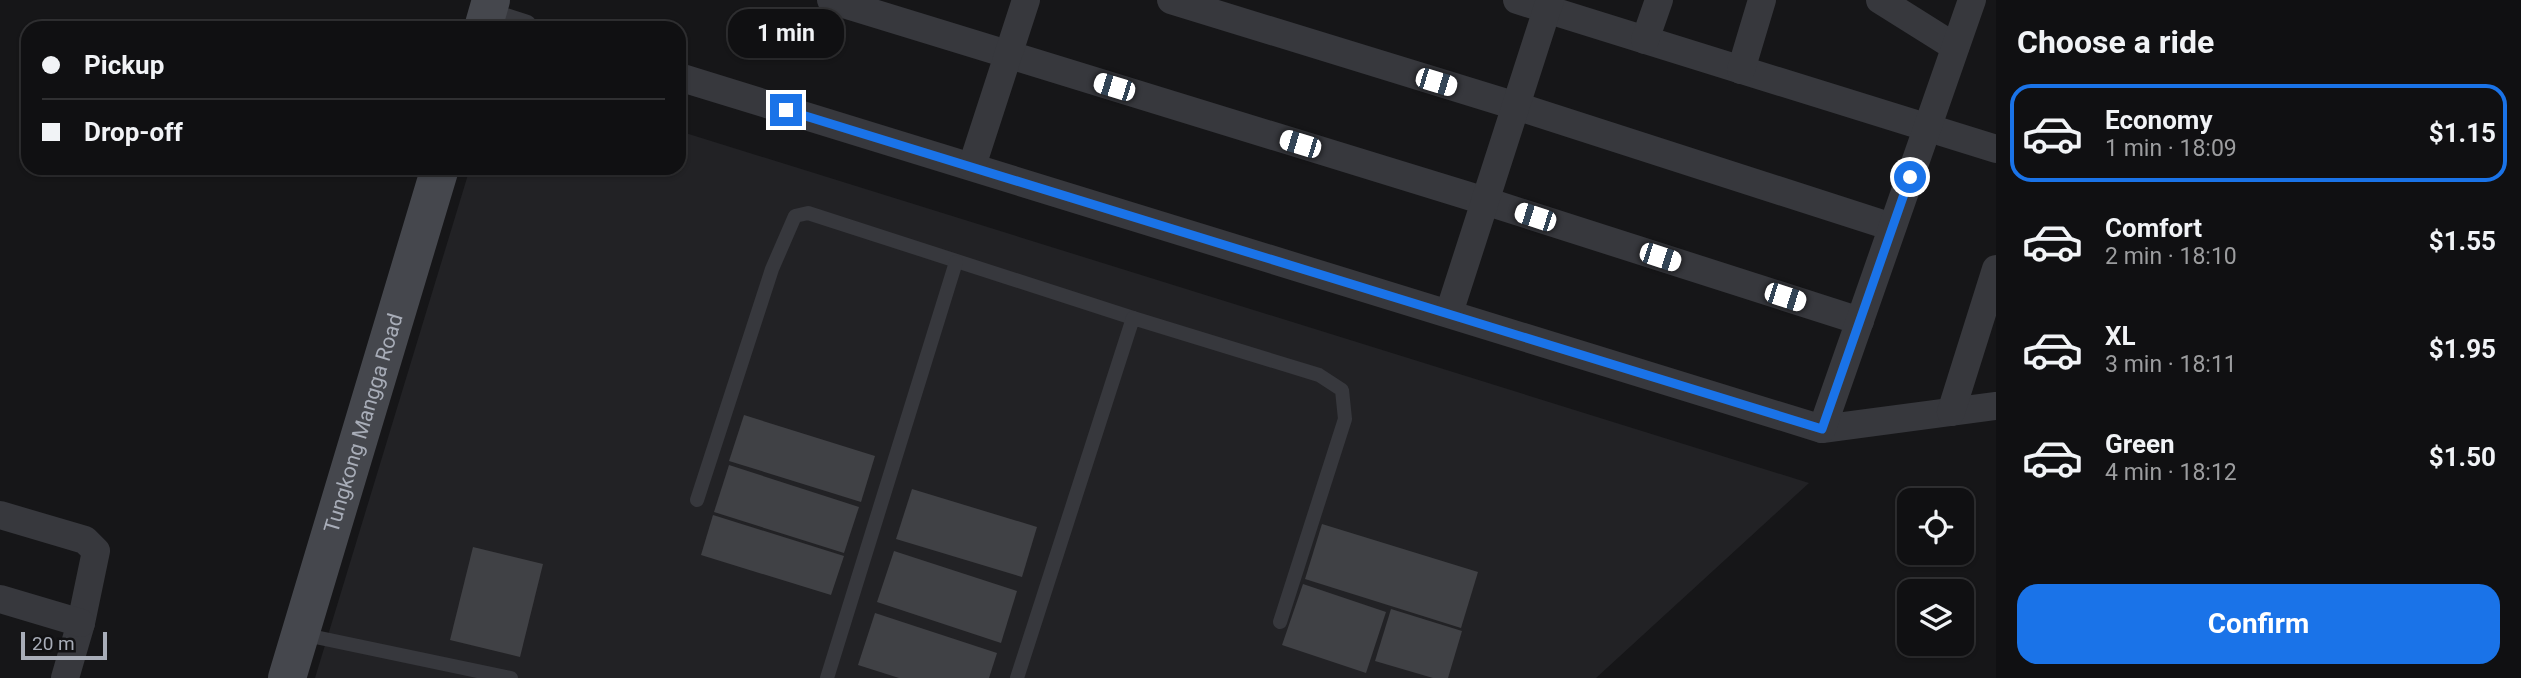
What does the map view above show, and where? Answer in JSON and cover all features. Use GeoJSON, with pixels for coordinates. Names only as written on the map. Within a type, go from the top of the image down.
{"type":"FeatureCollection","features":[{"type":"Feature","properties":{"kind":"street"},"geometry":{"type":"LineString","coordinates":[[831,0],[1485,201],[1860,321]]}},
{"type":"Feature","properties":{"kind":"street"},"geometry":{"type":"LineString","coordinates":[[972,166],[1026,0]]}},
{"type":"Feature","properties":{"kind":"street"},"geometry":{"type":"LineString","coordinates":[[1171,0],[1516,106],[1892,227]]}},
{"type":"Feature","properties":{"kind":"street"},"geometry":{"type":"LineString","coordinates":[[1517,0],[1549,5],[1645,40],[1996,149]]}},
{"type":"Feature","properties":{"kind":"street"},"geometry":{"type":"LineString","coordinates":[[1645,40],[1659,0]]}},
{"type":"Feature","properties":{"kind":"street"},"geometry":{"type":"LineString","coordinates":[[1741,70],[1762,0]]}},
{"type":"Feature","properties":{"kind":"street"},"geometry":{"type":"LineString","coordinates":[[1880,0],[1955,47]]}},
{"type":"Feature","properties":{"kind":"street"},"geometry":{"type":"LineString","coordinates":[[1822,429],[1972,0]]}},
{"type":"Feature","properties":{"kind":"street"},"geometry":{"type":"LineString","coordinates":[[1449,313],[1549,5]]}},
{"type":"Feature","properties":{"kind":"street"},"geometry":{"type":"LineString","coordinates":[[487,15],[504,21]]}},
{"type":"Feature","properties":{"kind":"street"},"geometry":{"type":"LineString","coordinates":[[686,79],[1822,429],[1996,406]]}},
{"type":"Feature","properties":{"kind":"street","name":"Tungkong Mangga Road"},"geometry":{"type":"LineString","coordinates":[[286,678],[438,175]]}},
{"type":"Feature","properties":{"kind":"street"},"geometry":{"type":"LineString","coordinates":[[1951,412],[1996,270]]}},
{"type":"Feature","properties":{"kind":"street"},"geometry":{"type":"LineString","coordinates":[[0,515],[85,540],[96,551],[81,623],[65,678]]}},
{"type":"Feature","properties":{"kind":"street"},"geometry":{"type":"LineString","coordinates":[[0,599],[81,623]]}},
{"type":"Feature","properties":{"kind":"lane"},"geometry":{"type":"LineString","coordinates":[[697,500],[772,269],[795,216],[808,213],[1133,318],[1319,374],[1342,390],[1345,419],[1280,622]]}},
{"type":"Feature","properties":{"kind":"lane"},"geometry":{"type":"LineString","coordinates":[[827,678],[956,262]]}},
{"type":"Feature","properties":{"kind":"lane"},"geometry":{"type":"LineString","coordinates":[[1017,678],[1133,318]]}},
{"type":"Feature","properties":{"kind":"lane"},"geometry":{"type":"LineString","coordinates":[[299,633],[511,678]]}},
{"type":"Feature","properties":{"kind":"shaded area"},"geometry":{"type":"Polygon","coordinates":[[[686,133],[1809,483],[1596,678],[315,678],[468,175],[686,175],[686,133]]]}},
{"type":"Feature","properties":{"kind":"building"},"geometry":{"type":"Polygon","coordinates":[[[744,415],[875,456],[861,502],[729,461],[744,415]]]}},
{"type":"Feature","properties":{"kind":"building"},"geometry":{"type":"Polygon","coordinates":[[[729,465],[859,507],[844,553],[714,512],[729,465]]]}},
{"type":"Feature","properties":{"kind":"building"},"geometry":{"type":"Polygon","coordinates":[[[912,489],[1037,527],[1022,577],[896,539],[912,489]]]}},
{"type":"Feature","properties":{"kind":"building"},"geometry":{"type":"Polygon","coordinates":[[[713,515],[844,556],[831,595],[701,555],[713,515]]]}},
{"type":"Feature","properties":{"kind":"building"},"geometry":{"type":"Polygon","coordinates":[[[1322,524],[1478,572],[1461,628],[1305,579],[1322,524]]]}},
{"type":"Feature","properties":{"kind":"building"},"geometry":{"type":"Polygon","coordinates":[[[473,547],[543,564],[520,657],[450,640],[473,547]]]}},
{"type":"Feature","properties":{"kind":"building"},"geometry":{"type":"Polygon","coordinates":[[[894,551],[1017,591],[1001,643],[877,602],[894,551]]]}},
{"type":"Feature","properties":{"kind":"building"},"geometry":{"type":"Polygon","coordinates":[[[1303,584],[1386,612],[1366,673],[1282,645],[1303,584]]]}},
{"type":"Feature","properties":{"kind":"building"},"geometry":{"type":"Polygon","coordinates":[[[1391,609],[1462,631],[1448,678],[1433,678],[1375,661],[1391,609]]]}},
{"type":"Feature","properties":{"kind":"building"},"geometry":{"type":"Polygon","coordinates":[[[875,613],[997,653],[989,678],[899,678],[858,665],[875,613]]]}},
{"type":"Feature","properties":{"kind":"route"},"geometry":{"type":"LineString","coordinates":[[786,110],[1822,429],[1910,177]]}}]}
